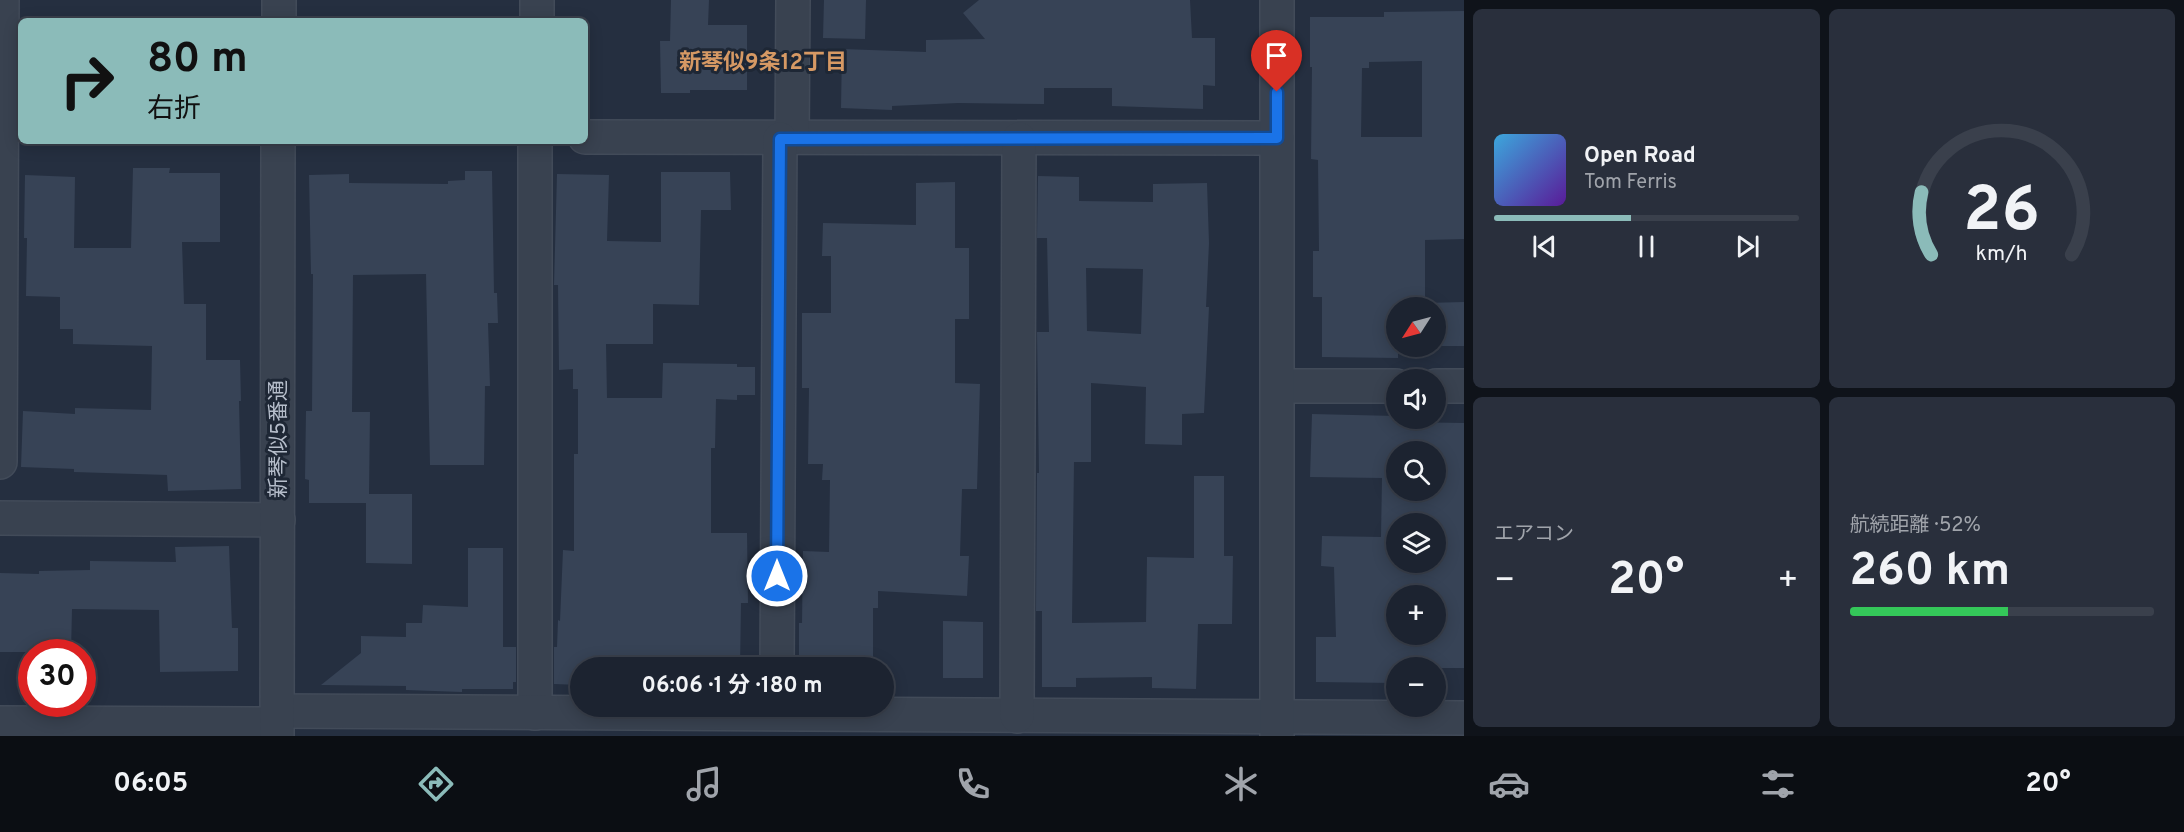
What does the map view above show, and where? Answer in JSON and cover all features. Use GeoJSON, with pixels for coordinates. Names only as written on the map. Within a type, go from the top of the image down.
{"type":"FeatureCollection","features":[{"type":"Feature","properties":{"kind":"street"},"geometry":{"type":"LineString","coordinates":[[0,462],[8,134],[2,0]]}},
{"type":"Feature","properties":{"kind":"street"},"geometry":{"type":"LineString","coordinates":[[279,0],[279,18]]}},
{"type":"Feature","properties":{"kind":"street"},"geometry":{"type":"LineString","coordinates":[[537,0],[537,18]]}},
{"type":"Feature","properties":{"kind":"street"},"geometry":{"type":"LineString","coordinates":[[777,657],[786,138],[792,0]]}},
{"type":"Feature","properties":{"kind":"street"},"geometry":{"type":"LineString","coordinates":[[1277,0],[1277,727]]}},
{"type":"Feature","properties":{"kind":"street"},"geometry":{"type":"LineString","coordinates":[[588,137],[1277,138]]}},
{"type":"Feature","properties":{"kind":"street"},"geometry":{"type":"LineString","coordinates":[[1018,139],[1023,723]]}},
{"type":"Feature","properties":{"kind":"street","name":"新琴似5番通"},"geometry":{"type":"LineString","coordinates":[[277,724],[278,144]]}},
{"type":"Feature","properties":{"kind":"street"},"geometry":{"type":"LineString","coordinates":[[535,144],[539,721]]}},
{"type":"Feature","properties":{"kind":"street"},"geometry":{"type":"LineString","coordinates":[[1278,386],[1386,386]]}},
{"type":"Feature","properties":{"kind":"street"},"geometry":{"type":"LineString","coordinates":[[1446,386],[1464,386]]}},
{"type":"Feature","properties":{"kind":"street"},"geometry":{"type":"LineString","coordinates":[[0,518],[278,520]]}},
{"type":"Feature","properties":{"kind":"street"},"geometry":{"type":"LineString","coordinates":[[0,723],[277,724],[783,718],[1277,727],[1464,718]]}},
{"type":"Feature","properties":{"kind":"building"},"geometry":{"type":"Polygon","coordinates":[[[671,0],[709,0],[708,25],[747,25],[747,90],[690,90],[690,93],[661,93],[660,41],[670,41],[671,0]]]}},
{"type":"Feature","properties":{"kind":"building"},"geometry":{"type":"Polygon","coordinates":[[[824,0],[866,0],[865,39],[823,38],[824,0]]]}},
{"type":"Feature","properties":{"kind":"building"},"geometry":{"type":"Polygon","coordinates":[[[979,0],[1190,0],[1192,38],[1215,38],[1215,86],[1203,85],[1203,109],[1112,106],[1112,88],[1044,88],[1044,104],[958,103],[892,106],[892,110],[841,108],[842,49],[926,52],[926,40],[985,39],[963,13],[979,0]]]}},
{"type":"Feature","properties":{"kind":"building"},"geometry":{"type":"Polygon","coordinates":[[[1464,11],[1464,239],[1425,240],[1425,297],[1386,297],[1386,357],[1398,358],[1322,357],[1322,297],[1313,297],[1313,251],[1319,251],[1318,160],[1311,159],[1310,17],[1384,17],[1384,12],[1464,11]],[[1422,61],[1369,62],[1369,68],[1362,68],[1361,137],[1422,137],[1422,61]]]}},
{"type":"Feature","properties":{"kind":"building"},"geometry":{"type":"Polygon","coordinates":[[[133,168],[170,168],[169,173],[220,173],[220,242],[182,242],[184,304],[206,304],[206,360],[240,360],[241,489],[168,491],[167,475],[74,472],[74,469],[21,467],[23,411],[75,414],[75,408],[151,410],[152,346],[73,344],[73,329],[60,329],[60,297],[26,296],[25,175],[75,177],[74,248],[131,248],[133,168]]]}},
{"type":"Feature","properties":{"kind":"building"},"geometry":{"type":"Polygon","coordinates":[[[465,171],[492,171],[494,293],[497,293],[498,323],[488,323],[490,386],[485,386],[484,465],[430,465],[426,274],[353,275],[352,412],[370,412],[369,494],[412,494],[412,564],[366,563],[366,503],[309,503],[309,480],[305,479],[306,411],[312,411],[313,274],[311,274],[309,175],[349,174],[349,183],[448,184],[448,181],[465,180],[465,171]]]}},
{"type":"Feature","properties":{"kind":"building"},"geometry":{"type":"Polygon","coordinates":[[[661,172],[730,172],[731,210],[701,210],[699,305],[653,304],[653,344],[606,344],[607,398],[662,398],[663,363],[737,364],[737,367],[755,367],[755,395],[737,395],[737,400],[716,399],[715,448],[711,448],[711,533],[747,533],[748,603],[741,603],[740,657],[570,657],[570,685],[554,684],[554,647],[557,647],[558,620],[560,621],[563,550],[574,551],[574,454],[578,454],[578,389],[573,389],[573,369],[559,370],[558,285],[554,285],[557,174],[609,175],[607,241],[661,242],[661,172]]]}},
{"type":"Feature","properties":{"kind":"building"},"geometry":{"type":"Polygon","coordinates":[[[1038,176],[1079,177],[1079,201],[1153,202],[1153,184],[1207,183],[1209,243],[1206,307],[1209,307],[1204,413],[1182,414],[1182,445],[1145,444],[1146,387],[1091,383],[1091,462],[1074,462],[1072,623],[1146,622],[1147,557],[1194,558],[1194,476],[1224,476],[1224,556],[1233,556],[1232,624],[1198,624],[1196,689],[1152,688],[1152,677],[1076,678],[1076,687],[1042,687],[1042,611],[1036,611],[1037,473],[1039,473],[1037,332],[1049,332],[1047,238],[1037,238],[1038,176]],[[1086,268],[1087,331],[1141,334],[1143,269],[1086,268]]]}},
{"type":"Feature","properties":{"kind":"building"},"geometry":{"type":"Polygon","coordinates":[[[955,182],[955,248],[969,248],[969,319],[955,319],[955,383],[980,384],[977,489],[962,489],[960,556],[969,556],[967,596],[878,591],[878,608],[873,608],[873,657],[799,657],[803,551],[829,552],[830,480],[822,480],[823,464],[808,464],[809,388],[802,388],[802,313],[831,313],[831,256],[822,256],[823,223],[916,225],[916,183],[955,182]]]}},
{"type":"Feature","properties":{"kind":"building"},"geometry":{"type":"Polygon","coordinates":[[[1446,302],[1464,302],[1464,346],[1446,346],[1446,302]]]}},
{"type":"Feature","properties":{"kind":"building"},"geometry":{"type":"Polygon","coordinates":[[[1312,414],[1386,416],[1386,429],[1446,429],[1446,423],[1464,423],[1464,668],[1446,668],[1446,657],[1386,657],[1386,683],[1316,682],[1316,637],[1336,637],[1334,567],[1321,566],[1322,536],[1381,537],[1382,478],[1310,477],[1312,414]]]}},
{"type":"Feature","properties":{"kind":"building"},"geometry":{"type":"Polygon","coordinates":[[[229,546],[232,628],[238,628],[238,671],[160,672],[159,610],[72,609],[71,639],[18,639],[18,652],[0,652],[0,573],[39,574],[39,571],[90,570],[90,561],[176,562],[175,547],[229,546]]]}},
{"type":"Feature","properties":{"kind":"building"},"geometry":{"type":"Polygon","coordinates":[[[468,548],[503,548],[503,647],[516,647],[516,682],[513,682],[513,689],[462,689],[462,692],[406,690],[406,686],[321,685],[361,653],[361,636],[406,637],[406,623],[422,623],[423,605],[468,607],[468,548]]]}},
{"type":"Feature","properties":{"kind":"building"},"geometry":{"type":"Polygon","coordinates":[[[943,621],[983,622],[983,678],[943,678],[943,621]]]}},
{"type":"Feature","properties":{"kind":"district","name":"新琴似9条12丁目"},"geometry":{"type":"Point","coordinates":[763,61]}},
{"type":"Feature","properties":{"kind":"route"},"geometry":{"type":"LineString","coordinates":[[777,576],[780,139],[1277,138],[1277,92]]}}]}
